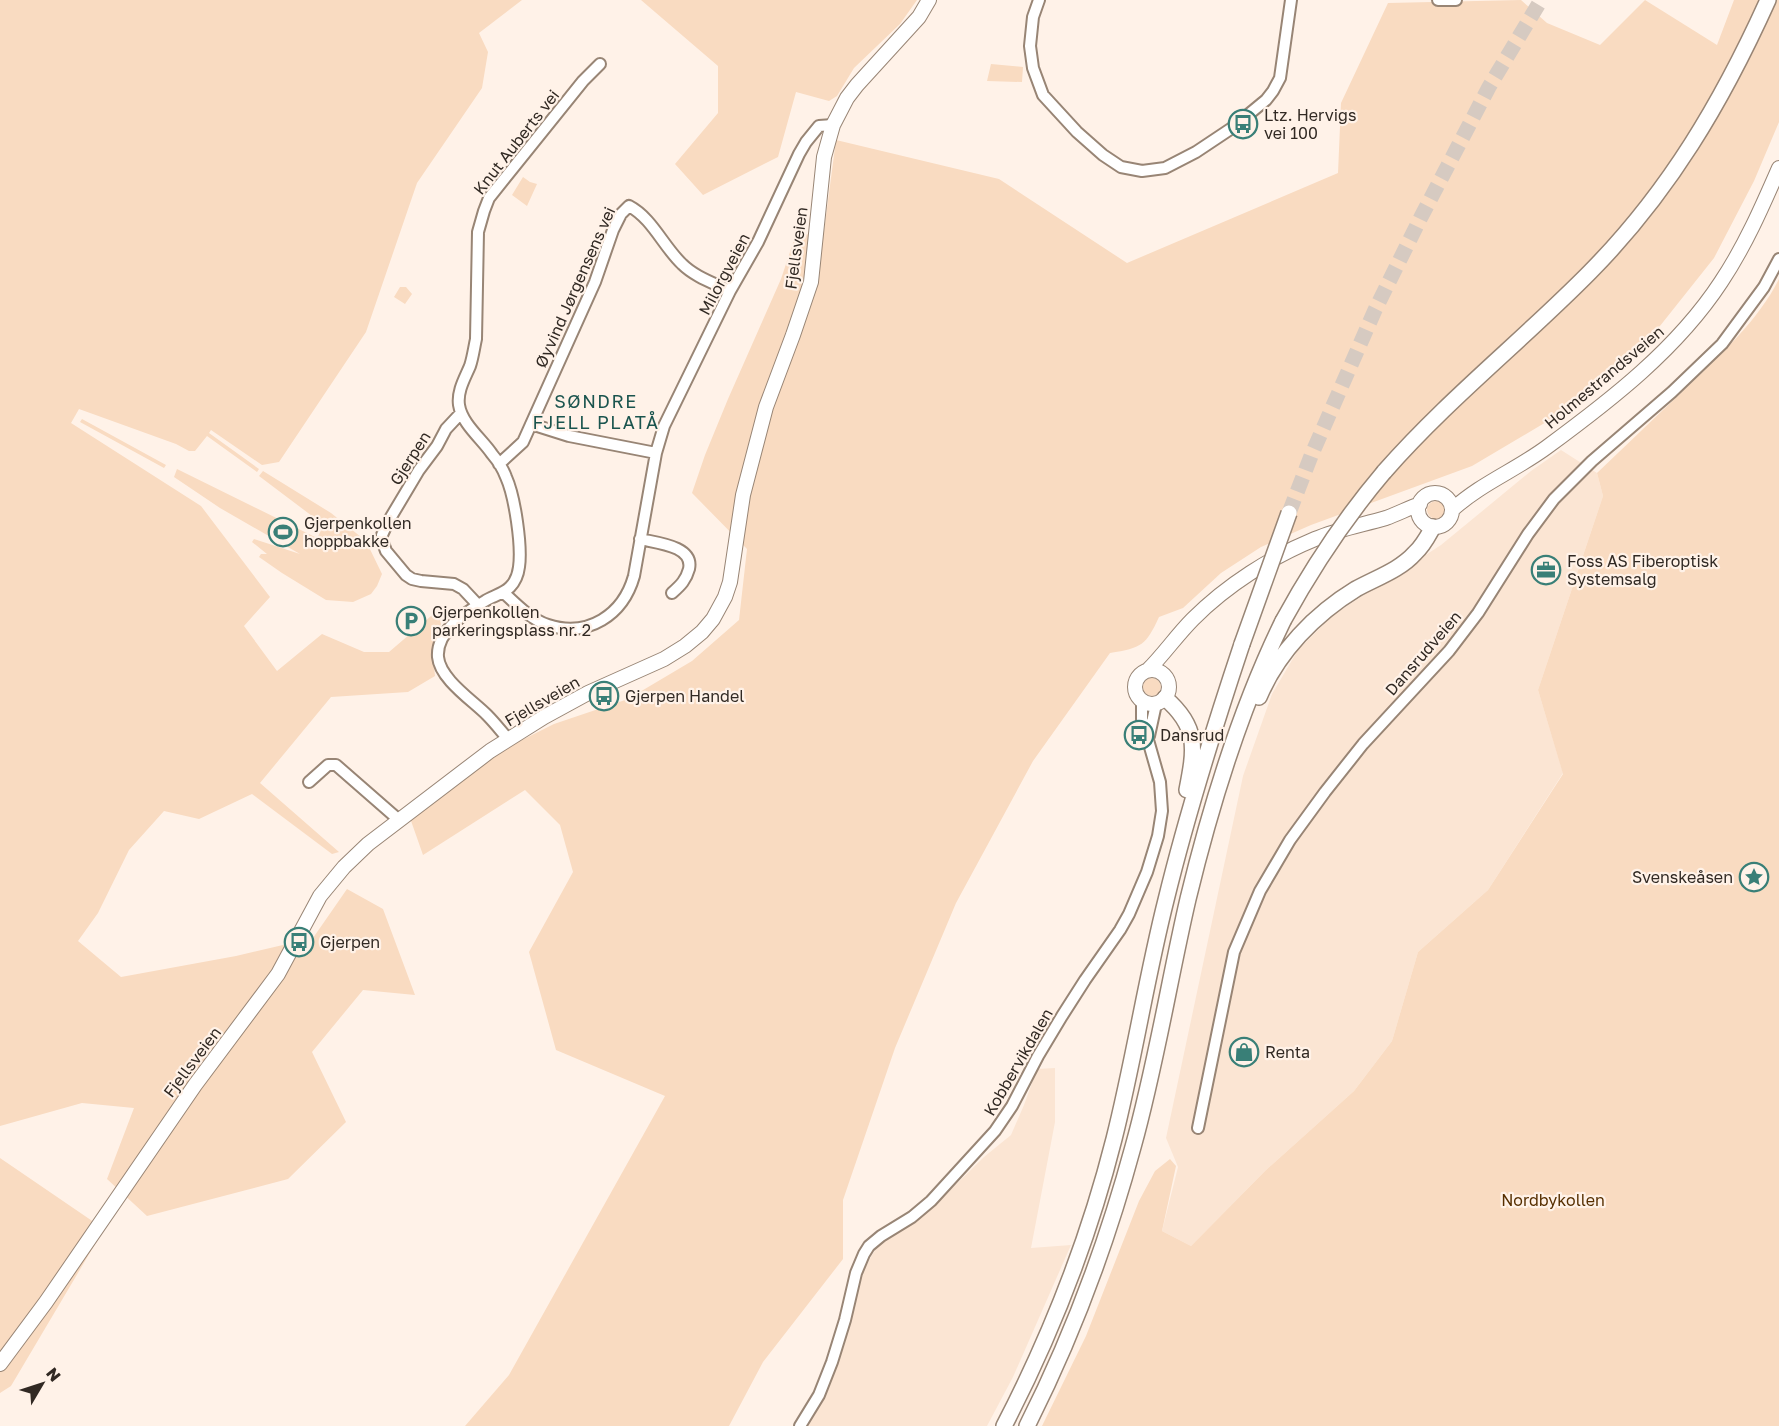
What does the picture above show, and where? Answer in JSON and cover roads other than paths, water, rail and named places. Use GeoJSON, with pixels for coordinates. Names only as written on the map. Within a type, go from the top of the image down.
{"type":"FeatureCollection","features":[{"type":"Feature","properties":{"kind":"highway"},"geometry":{"type":"LineString","coordinates":[[1027,1426],[1077,1318],[1112,1221],[1134,1146],[1188,900],[1217,790],[1249,697],[1283,621],[1323,553],[1365,494],[1384,472],[1443,412],[1591,272],[1644,211],[1690,148],[1715,107],[1768,0]]}},
{"type":"Feature","properties":{"kind":"highway"},"geometry":{"type":"LineString","coordinates":[[1004,1426],[1046,1338],[1092,1215],[1114,1140],[1166,900],[1198,781],[1242,644],[1289,513]]}},
{"type":"Feature","properties":{"kind":"highway"},"geometry":{"type":"LineString","coordinates":[[1217,790],[1270,674],[1298,637],[1334,604],[1412,557],[1433,527]]}},
{"type":"Feature","properties":{"kind":"highway"},"geometry":{"type":"LineString","coordinates":[[1161,701],[1186,720],[1193,749],[1187,790],[1174,837],[1166,900]]}},
{"type":"Feature","properties":{"kind":"main road","name":"Fjellsveien"},"geometry":{"type":"LineString","coordinates":[[0,1364],[46,1302],[195,1085],[278,974],[320,896],[354,856],[462,771],[508,739],[588,693],[664,659],[702,632],[720,607],[730,582],[743,495],[758,435],[774,382],[811,282],[824,158],[833,125],[857,85],[919,17],[929,0]]}},
{"type":"Feature","properties":{"kind":"main road","name":"Holmestrandsveien"},"geometry":{"type":"LineString","coordinates":[[1449,504],[1526,462],[1566,433],[1617,392],[1672,342],[1709,299],[1732,264],[1753,226],[1779,168]]}},
{"type":"Feature","properties":{"kind":"main road"},"geometry":{"type":"LineString","coordinates":[[1440,494],[1449,504],[1451,516],[1446,523],[1433,527],[1425,524],[1420,510],[1424,497],[1440,494]]}},
{"type":"Feature","properties":{"kind":"main road"},"geometry":{"type":"LineString","coordinates":[[1170,647],[1165,676],[1169,687],[1161,701],[1148,704],[1142,701],[1136,693],[1135,684],[1140,675],[1148,670],[1170,647],[1185,627],[1231,587],[1262,566],[1315,538],[1359,524],[1420,510]]}},
{"type":"Feature","properties":{"kind":"main road"},"geometry":{"type":"LineString","coordinates":[[1148,670],[1157,671],[1165,676]]}},
{"type":"Feature","properties":{"kind":"street"},"geometry":{"type":"LineString","coordinates":[[1039,0],[1033,16],[1030,46],[1033,68],[1043,95],[1077,132],[1103,155],[1121,167],[1142,171],[1166,168],[1196,152],[1232,128],[1266,100],[1280,78],[1291,0]]}},
{"type":"Feature","properties":{"kind":"street"},"geometry":{"type":"LineString","coordinates":[[1438,0],[1456,0]]}},
{"type":"Feature","properties":{"kind":"street","name":"Knut Auberts vei"},"geometry":{"type":"LineString","coordinates":[[461,413],[458,402],[476,339],[478,232],[484,211],[496,189],[583,81],[600,64]]}},
{"type":"Feature","properties":{"kind":"street","name":"Milorgveien"},"geometry":{"type":"LineString","coordinates":[[503,592],[534,618],[549,626],[577,629],[587,627],[611,614],[624,600],[632,586],[656,453],[664,426],[806,142],[819,126],[833,125]]}},
{"type":"Feature","properties":{"kind":"street","name":"Øyvind Jørgensens vei"},"geometry":{"type":"LineString","coordinates":[[499,464],[523,442],[595,282],[621,214],[629,206],[637,210],[648,222],[681,263],[695,274],[730,291]]}},
{"type":"Feature","properties":{"kind":"street","name":"Dansrudveien"},"geometry":{"type":"LineString","coordinates":[[1198,1128],[1234,952],[1260,891],[1290,840],[1363,744],[1449,651],[1478,613],[1528,534],[1554,499],[1586,467],[1672,392],[1722,344],[1764,287],[1779,260]]}},
{"type":"Feature","properties":{"kind":"street"},"geometry":{"type":"LineString","coordinates":[[461,413],[499,464],[510,486],[519,541],[520,567],[510,587],[465,614],[447,631],[438,648],[439,664],[449,680],[489,717],[508,739]]}},
{"type":"Feature","properties":{"kind":"street","name":"Gjerpen"},"geometry":{"type":"LineString","coordinates":[[461,413],[446,429],[437,446],[419,470],[388,522],[382,540],[386,551],[406,575],[421,581],[454,584],[463,588],[478,605]]}},
{"type":"Feature","properties":{"kind":"street"},"geometry":{"type":"LineString","coordinates":[[531,424],[569,436],[656,453]]}},
{"type":"Feature","properties":{"kind":"street"},"geometry":{"type":"LineString","coordinates":[[640,539],[663,544],[684,552],[688,556],[690,564],[687,578],[672,592]]}},
{"type":"Feature","properties":{"kind":"street","name":"Kobbervikdalen"},"geometry":{"type":"LineString","coordinates":[[800,1426],[819,1395],[832,1362],[856,1273],[869,1246],[932,1201],[995,1131],[1012,1106],[1067,1006],[1129,914],[1147,872],[1158,836],[1162,811],[1160,783],[1142,719],[1142,701]]}},
{"type":"Feature","properties":{"kind":"street","name":"Kobbervikdalen"},"geometry":{"type":"LineString","coordinates":[[1149,739],[1161,701]]}},
{"type":"Feature","properties":{"kind":"street"},"geometry":{"type":"LineString","coordinates":[[309,782],[328,765],[336,765],[399,820]]}},
{"type":"Feature","properties":{"kind":"tunnel"},"geometry":{"type":"LineString","coordinates":[[1289,513],[1311,456],[1375,310],[1489,87],[1541,0]]}},
{"type":"Feature","properties":{"kind":"place","name":"Ltz. Hervigs vei 100"},"geometry":{"type":"Point","coordinates":[1243,124]}},
{"type":"Feature","properties":{"kind":"place","name":"Gjerpenkollen hoppbakke"},"geometry":{"type":"Point","coordinates":[283,532]}},
{"type":"Feature","properties":{"kind":"place","name":"Foss AS Fiberoptisk Systemsalg"},"geometry":{"type":"Point","coordinates":[1546,570]}},
{"type":"Feature","properties":{"kind":"place","name":"Gjerpenkollen parkeringsplass nr. 2"},"geometry":{"type":"Point","coordinates":[411,621]}},
{"type":"Feature","properties":{"kind":"place","name":"Gjerpen Handel"},"geometry":{"type":"Point","coordinates":[604,696]}},
{"type":"Feature","properties":{"kind":"place","name":"Dansrud"},"geometry":{"type":"Point","coordinates":[1139,735]}},
{"type":"Feature","properties":{"kind":"place","name":"Svenskeåsen"},"geometry":{"type":"Point","coordinates":[1754,877]}},
{"type":"Feature","properties":{"kind":"place","name":"Gjerpen"},"geometry":{"type":"Point","coordinates":[299,942]}},
{"type":"Feature","properties":{"kind":"place","name":"Renta"},"geometry":{"type":"Point","coordinates":[1244,1052]}},
{"type":"Feature","properties":{"kind":"district","name":"SØNDRE FJELL PLATÅ"},"geometry":{"type":"Point","coordinates":[596,411]}},
{"type":"Feature","properties":{"kind":"park label","name":"Nordbykollen"},"geometry":{"type":"Point","coordinates":[1553,1200]}}]}
